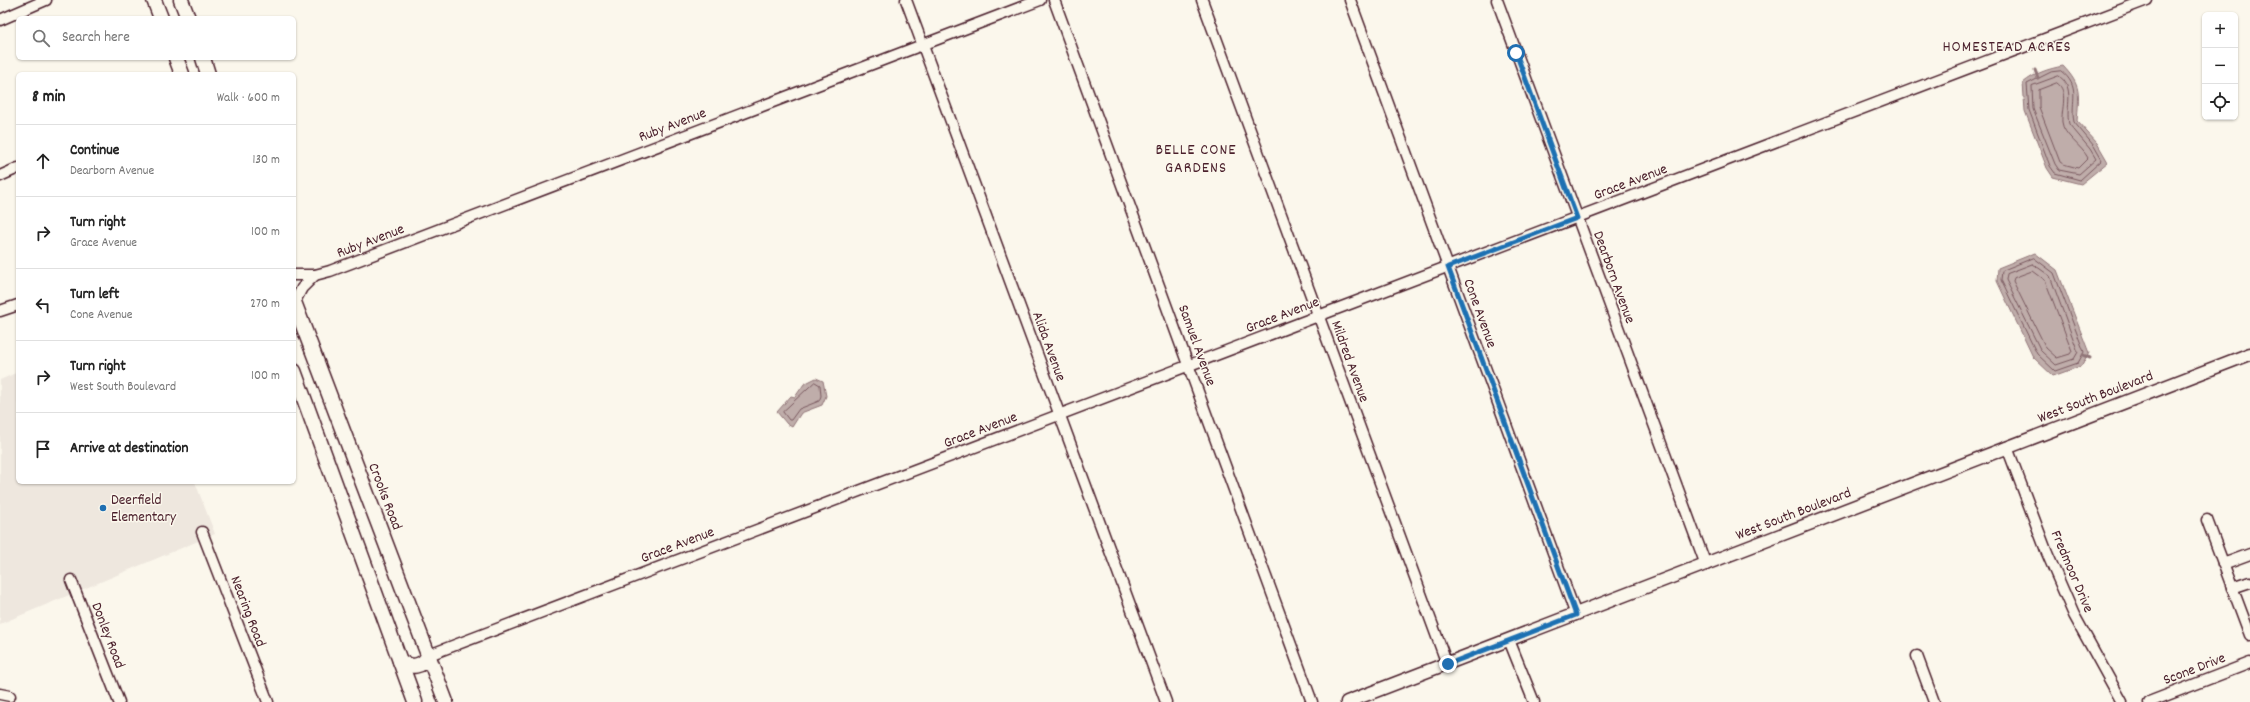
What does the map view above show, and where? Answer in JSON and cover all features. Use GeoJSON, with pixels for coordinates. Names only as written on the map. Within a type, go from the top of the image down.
{"type":"FeatureCollection","features":[{"type":"Feature","properties":{"kind":"main road"},"geometry":{"type":"LineString","coordinates":[[154,0],[160,16]]}},
{"type":"Feature","properties":{"kind":"main road"},"geometry":{"type":"LineString","coordinates":[[181,0],[187,16]]}},
{"type":"Feature","properties":{"kind":"main road"},"geometry":{"type":"LineString","coordinates":[[177,60],[181,72]]}},
{"type":"Feature","properties":{"kind":"main road"},"geometry":{"type":"LineString","coordinates":[[204,60],[207,72]]}},
{"type":"Feature","properties":{"kind":"main road","name":"Crooks Road"},"geometry":{"type":"LineString","coordinates":[[296,307],[446,702]]}},
{"type":"Feature","properties":{"kind":"main road"},"geometry":{"type":"LineString","coordinates":[[296,376],[415,702]]}},
{"type":"Feature","properties":{"kind":"main road"},"geometry":{"type":"LineString","coordinates":[[400,661],[410,666],[416,666],[426,661],[429,655]]}},
{"type":"Feature","properties":{"kind":"street"},"geometry":{"type":"LineString","coordinates":[[0,20],[46,0]]}},
{"type":"Feature","properties":{"kind":"street","name":"Alida Avenue"},"geometry":{"type":"LineString","coordinates":[[906,0],[1166,702]]}},
{"type":"Feature","properties":{"kind":"street","name":"Ruby Avenue"},"geometry":{"type":"LineString","coordinates":[[296,298],[302,288],[315,276],[1040,0]]}},
{"type":"Feature","properties":{"kind":"street","name":"Samuel Avenue"},"geometry":{"type":"LineString","coordinates":[[1054,0],[1312,702]]}},
{"type":"Feature","properties":{"kind":"street","name":"Mildred Avenue"},"geometry":{"type":"LineString","coordinates":[[1202,0],[1448,664]]}},
{"type":"Feature","properties":{"kind":"street","name":"Cone Avenue"},"geometry":{"type":"LineString","coordinates":[[1350,0],[1576,615]]}},
{"type":"Feature","properties":{"kind":"street","name":"Dearborn Avenue"},"geometry":{"type":"LineString","coordinates":[[1497,0],[1706,565]]}},
{"type":"Feature","properties":{"kind":"street","name":"Grace Avenue"},"geometry":{"type":"LineString","coordinates":[[429,655],[2147,0]]}},
{"type":"Feature","properties":{"kind":"street"},"geometry":{"type":"LineString","coordinates":[[0,176],[16,169]]}},
{"type":"Feature","properties":{"kind":"street","name":"Ruby Avenue"},"geometry":{"type":"LineString","coordinates":[[296,275],[315,276]]}},
{"type":"Feature","properties":{"kind":"street"},"geometry":{"type":"LineString","coordinates":[[0,311],[16,306]]}},
{"type":"Feature","properties":{"kind":"street","name":"West South Boulevard"},"geometry":{"type":"LineString","coordinates":[[1346,702],[1706,565],[2250,354]]}},
{"type":"Feature","properties":{"kind":"street","name":"Fredmoor Drive"},"geometry":{"type":"LineString","coordinates":[[2007,447],[2047,553],[2074,615],[2122,702]]}},
{"type":"Feature","properties":{"kind":"street"},"geometry":{"type":"LineString","coordinates":[[2207,520],[2250,635]]}},
{"type":"Feature","properties":{"kind":"street","name":"Nearing Road"},"geometry":{"type":"LineString","coordinates":[[202,532],[268,702]]}},
{"type":"Feature","properties":{"kind":"street"},"geometry":{"type":"LineString","coordinates":[[2223,564],[2250,554]]}},
{"type":"Feature","properties":{"kind":"street","name":"Donley Road"},"geometry":{"type":"LineString","coordinates":[[71,580],[119,702]]}},
{"type":"Feature","properties":{"kind":"street"},"geometry":{"type":"LineString","coordinates":[[2232,588],[2250,582]]}},
{"type":"Feature","properties":{"kind":"street"},"geometry":{"type":"LineString","coordinates":[[1509,640],[1534,702]]}},
{"type":"Feature","properties":{"kind":"street"},"geometry":{"type":"LineString","coordinates":[[1917,656],[1934,702]]}},
{"type":"Feature","properties":{"kind":"street","name":"Scone Drive"},"geometry":{"type":"LineString","coordinates":[[2149,702],[2250,663]]}},
{"type":"Feature","properties":{"kind":"shaded area","name":"Deerfield Elementary"},"geometry":{"type":"Polygon","coordinates":[[[16,373],[16,484],[196,484],[215,534],[0,624],[0,380],[16,373]]]}},
{"type":"Feature","properties":{"kind":"water"},"geometry":{"type":"Polygon","coordinates":[[[2063,66],[2073,79],[2078,91],[2077,121],[2097,143],[2108,162],[2081,184],[2053,177],[2047,168],[2025,111],[2023,83],[2042,72],[2063,66]]]}},
{"type":"Feature","properties":{"kind":"water"},"geometry":{"type":"Polygon","coordinates":[[[2035,253],[2057,270],[2089,353],[2081,366],[2053,376],[2033,357],[1997,281],[1998,268],[2035,253]]]}},
{"type":"Feature","properties":{"kind":"water"},"geometry":{"type":"Polygon","coordinates":[[[816,378],[823,381],[826,396],[822,405],[801,413],[792,427],[787,424],[777,412],[791,396],[795,397],[804,384],[816,378]]]}},
{"type":"Feature","properties":{"kind":"waterway"},"geometry":{"type":"LineString","coordinates":[[2035,70],[2038,78]]}},
{"type":"Feature","properties":{"kind":"waterway"},"geometry":{"type":"LineString","coordinates":[[2083,355],[2090,358]]}},
{"type":"Feature","properties":{"kind":"place","name":"Deerfield Elementary"},"geometry":{"type":"Point","coordinates":[103,508]}},
{"type":"Feature","properties":{"kind":"district","name":"HOMESTEAD ACRES"},"geometry":{"type":"Point","coordinates":[2007,45]}},
{"type":"Feature","properties":{"kind":"district","name":"BELLE CONE GARDENS"},"geometry":{"type":"Point","coordinates":[1196,157]}},
{"type":"Feature","properties":{"kind":"route"},"geometry":{"type":"LineString","coordinates":[[1448,664],[1576,615],[1448,267],[1577,218],[1516,53]]}}]}
